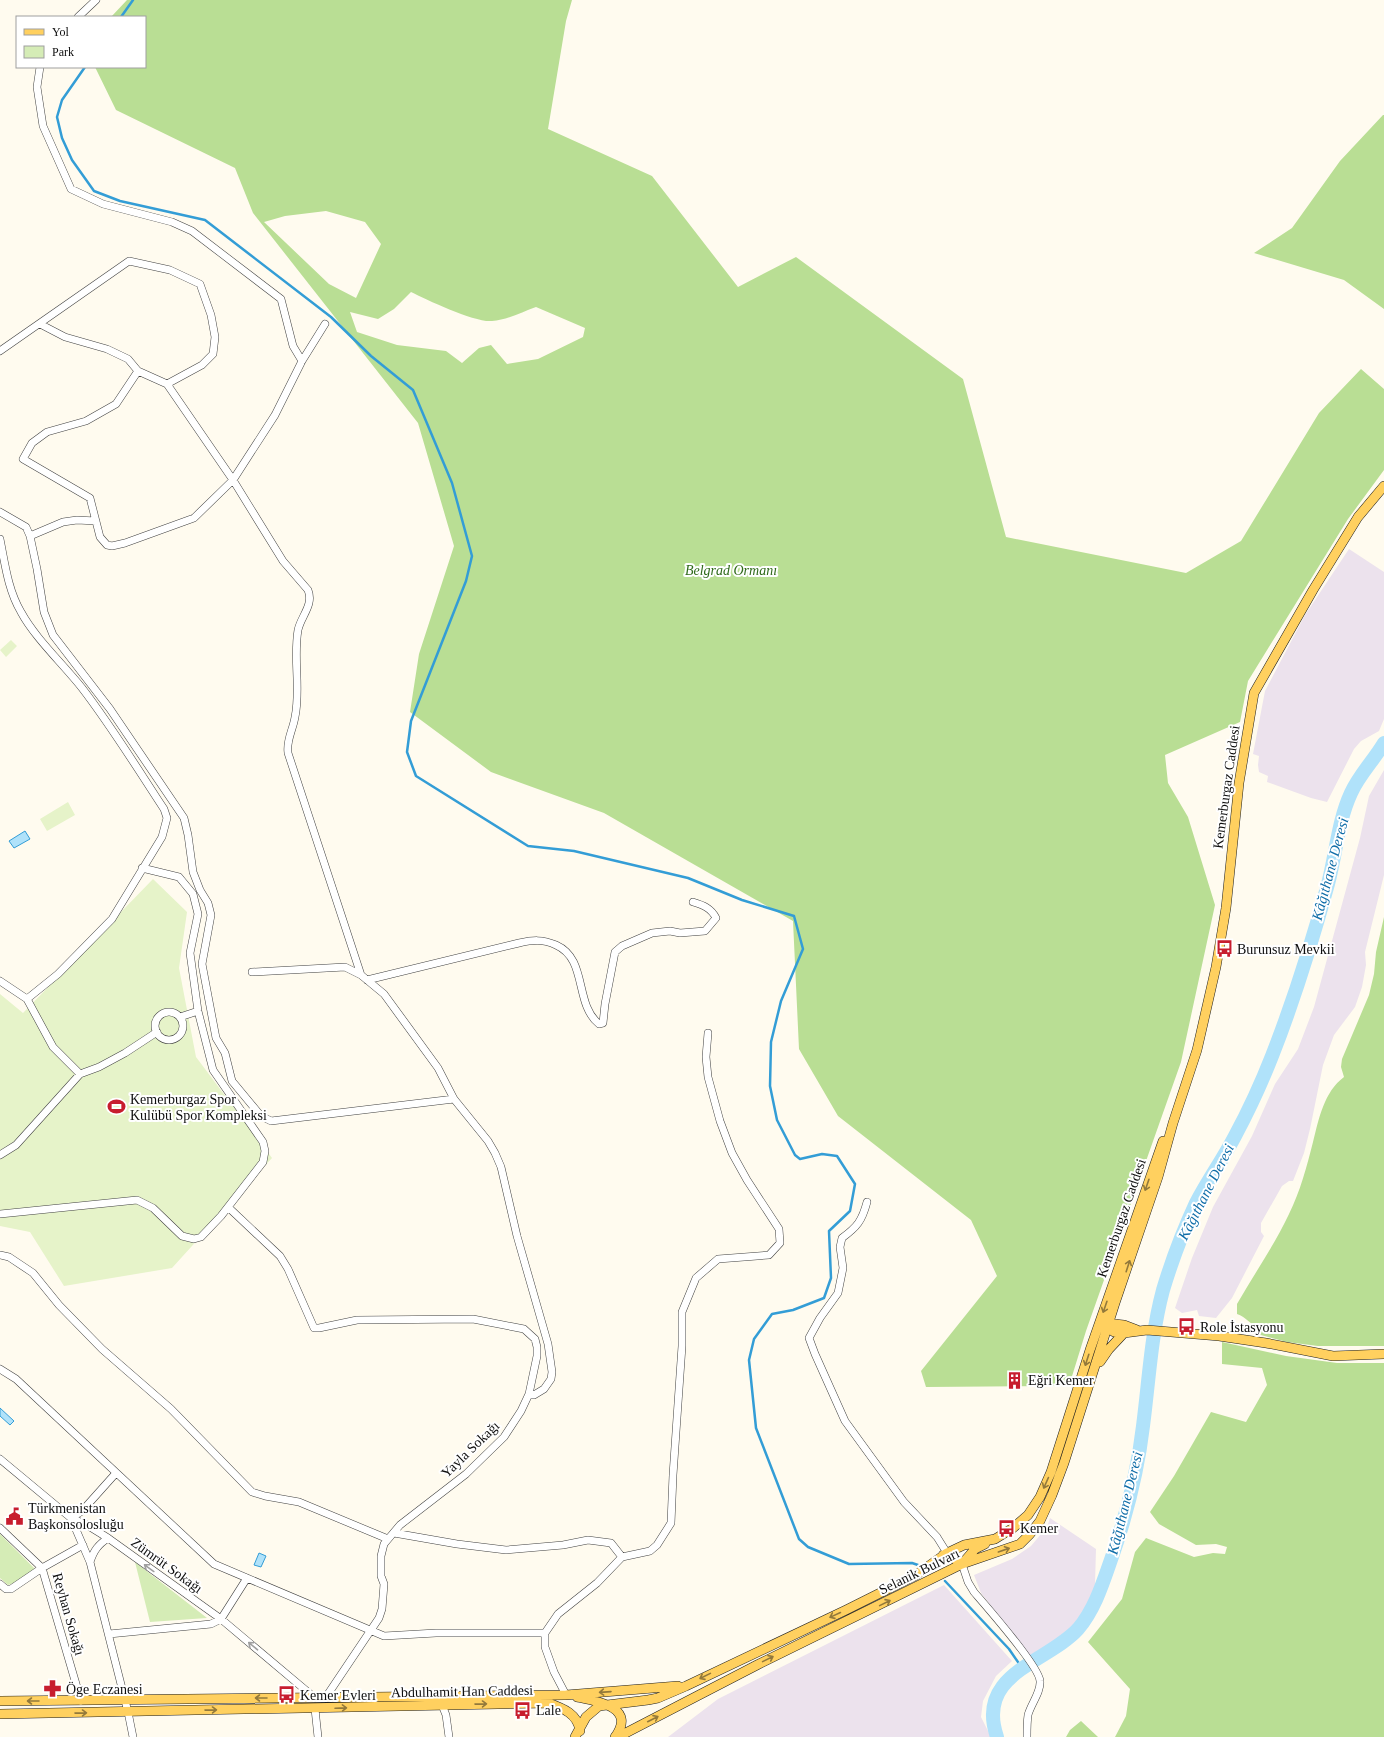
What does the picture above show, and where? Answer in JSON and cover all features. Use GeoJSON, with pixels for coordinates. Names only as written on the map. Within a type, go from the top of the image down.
{"type":"FeatureCollection","features":[{"type":"Feature","properties":{"kind":"main road","name":"Kemerburgaz Caddesi"},"geometry":{"type":"LineString","coordinates":[[1105,1325],[1115,1303],[1158,1177],[1173,1123],[1198,1050],[1216,967],[1226,908],[1239,783],[1254,693],[1309,596],[1358,517],[1384,486]]}},
{"type":"Feature","properties":{"kind":"main road","name":"Kemerburgaz Caddesi"},"geometry":{"type":"LineString","coordinates":[[1105,1325],[1152,1170],[1173,1123]]}},
{"type":"Feature","properties":{"kind":"main road"},"geometry":{"type":"LineString","coordinates":[[1115,1303],[1124,1329]]}},
{"type":"Feature","properties":{"kind":"main road"},"geometry":{"type":"LineString","coordinates":[[1105,1325],[1114,1332],[1124,1329],[1174,1331],[1266,1343],[1333,1356],[1384,1354]]}},
{"type":"Feature","properties":{"kind":"main road","name":"Selanik Bulvarı"},"geometry":{"type":"LineString","coordinates":[[618,1737],[735,1676],[962,1564],[1020,1544],[1030,1534],[1040,1520],[1052,1495],[1064,1463],[1092,1373],[1105,1325]]}},
{"type":"Feature","properties":{"kind":"main road","name":"Selanik Bulvarı"},"geometry":{"type":"LineString","coordinates":[[607,1705],[653,1699],[686,1686],[916,1575],[945,1554],[964,1545],[995,1539],[1013,1528],[1028,1515],[1046,1485],[1105,1325]]}},
{"type":"Feature","properties":{"kind":"main road"},"geometry":{"type":"LineString","coordinates":[[1092,1373],[1124,1329]]}},
{"type":"Feature","properties":{"kind":"main road"},"geometry":{"type":"LineString","coordinates":[[945,1554],[962,1564],[975,1549],[995,1539]]}},
{"type":"Feature","properties":{"kind":"main road"},"geometry":{"type":"LineString","coordinates":[[728,1666],[735,1676]]}},
{"type":"Feature","properties":{"kind":"main road"},"geometry":{"type":"LineString","coordinates":[[0,1701],[566,1695],[686,1686]]}},
{"type":"Feature","properties":{"kind":"main road"},"geometry":{"type":"LineString","coordinates":[[566,1695],[614,1708],[620,1714],[621,1725],[615,1737]]}},
{"type":"Feature","properties":{"kind":"main road"},"geometry":{"type":"LineString","coordinates":[[315,1698],[316,1709]]}},
{"type":"Feature","properties":{"kind":"main road","name":"Abdulhamit Han Caddesi"},"geometry":{"type":"LineString","coordinates":[[0,1714],[316,1709],[548,1703],[572,1713],[580,1727]]}},
{"type":"Feature","properties":{"kind":"main road"},"geometry":{"type":"LineString","coordinates":[[575,1737],[586,1716],[599,1706],[607,1705]]}},
{"type":"Feature","properties":{"kind":"main road"},"geometry":{"type":"LineString","coordinates":[[580,1727],[582,1737]]}},
{"type":"Feature","properties":{"kind":"street"},"geometry":{"type":"LineString","coordinates":[[79,16],[96,0]]}},
{"type":"Feature","properties":{"kind":"street"},"geometry":{"type":"LineString","coordinates":[[40,68],[37,87],[43,126],[71,189],[103,204],[172,222],[192,231],[281,299],[293,346],[302,360]]}},
{"type":"Feature","properties":{"kind":"street"},"geometry":{"type":"LineString","coordinates":[[0,351],[128,261],[170,270],[200,284],[211,315],[215,337],[213,354],[202,365],[167,384]]}},
{"type":"Feature","properties":{"kind":"street"},"geometry":{"type":"LineString","coordinates":[[40,324],[65,337],[107,349],[128,359],[138,371],[167,384],[233,480],[283,561],[306,586],[310,594],[309,604],[299,628],[297,709],[287,747],[364,978]]}},
{"type":"Feature","properties":{"kind":"street"},"geometry":{"type":"LineString","coordinates":[[138,371],[116,404],[86,421],[47,432],[32,443],[23,460],[90,498],[100,537],[107,545],[112,546],[125,543],[194,518],[233,480],[275,415],[302,360],[324,324]]}},
{"type":"Feature","properties":{"kind":"street"},"geometry":{"type":"LineString","coordinates":[[0,512],[26,527],[30,536],[38,569],[44,612],[53,635],[110,709],[184,818],[193,872],[200,890],[208,903],[211,915],[202,964],[216,1038],[225,1052],[232,1081],[261,1116],[271,1121],[454,1099]]}},
{"type":"Feature","properties":{"kind":"street"},"geometry":{"type":"LineString","coordinates":[[30,536],[63,522],[77,520],[96,521]]}},
{"type":"Feature","properties":{"kind":"street"},"geometry":{"type":"LineString","coordinates":[[0,539],[11,588],[20,612],[34,633],[72,676],[105,718],[164,809],[167,818],[162,837],[112,919],[58,974],[27,999]]}},
{"type":"Feature","properties":{"kind":"street"},"geometry":{"type":"LineString","coordinates":[[0,1214],[137,1200],[153,1208],[182,1236],[194,1239],[201,1237],[228,1207],[263,1162],[265,1151],[263,1142],[213,1070],[198,1011],[190,953],[198,914],[192,894],[179,878],[142,868]]}},
{"type":"Feature","properties":{"kind":"street"},"geometry":{"type":"LineString","coordinates":[[364,978],[519,943],[536,940],[546,941],[569,954],[577,970],[589,1013],[599,1024],[603,1023],[615,952],[622,946],[652,933],[670,931],[680,933],[706,931],[716,918],[713,912],[703,905],[693,902]]}},
{"type":"Feature","properties":{"kind":"street"},"geometry":{"type":"LineString","coordinates":[[252,972],[345,967],[364,978],[384,994],[438,1068],[454,1099],[488,1141],[500,1167],[517,1236],[548,1344],[552,1372],[551,1378],[544,1389],[534,1394],[529,1394]]}},
{"type":"Feature","properties":{"kind":"street"},"geometry":{"type":"LineString","coordinates":[[0,982],[27,999],[53,1047],[80,1074]]}},
{"type":"Feature","properties":{"kind":"street"},"geometry":{"type":"LineString","coordinates":[[180,1017],[198,1011]]}},
{"type":"Feature","properties":{"kind":"street"},"geometry":{"type":"LineString","coordinates":[[168,1012],[177,1014],[180,1017],[183,1026],[177,1037],[168,1039],[160,1036],[157,1032],[156,1023],[160,1016],[168,1012]]}},
{"type":"Feature","properties":{"kind":"street"},"geometry":{"type":"LineString","coordinates":[[0,1155],[16,1145],[80,1074],[112,1060],[157,1032]]}},
{"type":"Feature","properties":{"kind":"street"},"geometry":{"type":"LineString","coordinates":[[566,1695],[554,1672],[545,1647],[544,1633],[558,1614],[597,1583],[622,1557],[650,1551],[657,1545],[671,1523],[672,1474],[682,1346],[682,1312],[696,1278],[718,1259],[768,1255],[780,1243],[779,1229],[747,1180],[732,1152],[720,1121],[708,1077],[706,1057],[708,1033]]}},
{"type":"Feature","properties":{"kind":"street"},"geometry":{"type":"LineString","coordinates":[[867,1202],[862,1219],[842,1238],[840,1247],[843,1268],[838,1293],[820,1318],[810,1338],[815,1354],[845,1421],[904,1502],[937,1537],[945,1554]]}},
{"type":"Feature","properties":{"kind":"street","name":"Yayla Sokağı"},"geometry":{"type":"LineString","coordinates":[[228,1207],[280,1256],[288,1269],[314,1328],[357,1320],[473,1319],[524,1329],[535,1339],[537,1347],[538,1356],[529,1394],[513,1425],[492,1449],[466,1474],[400,1525],[384,1544],[381,1556],[381,1576],[384,1584],[382,1609],[379,1618],[326,1697]]}},
{"type":"Feature","properties":{"kind":"street"},"geometry":{"type":"LineString","coordinates":[[0,1255],[9,1257],[33,1273],[59,1305],[102,1349],[172,1409],[252,1492],[264,1496],[299,1502],[388,1539]]}},
{"type":"Feature","properties":{"kind":"street"},"geometry":{"type":"LineString","coordinates":[[1,1368],[65,1424],[116,1474],[214,1564],[384,1636],[392,1637],[436,1633],[544,1633]]}},
{"type":"Feature","properties":{"kind":"street","name":"Zümrüt Sokağı"},"geometry":{"type":"LineString","coordinates":[[0,1459],[71,1518],[87,1525],[108,1538],[221,1619],[315,1698]]}},
{"type":"Feature","properties":{"kind":"street"},"geometry":{"type":"LineString","coordinates":[[116,1474],[82,1511],[71,1518],[90,1562],[109,1634],[133,1737]]}},
{"type":"Feature","properties":{"kind":"street","name":"Reyhan Sokağı"},"geometry":{"type":"LineString","coordinates":[[0,1528],[42,1568],[81,1700]]}},
{"type":"Feature","properties":{"kind":"street"},"geometry":{"type":"LineString","coordinates":[[394,1532],[457,1544],[506,1550],[563,1545],[588,1540],[611,1543],[622,1557]]}},
{"type":"Feature","properties":{"kind":"street"},"geometry":{"type":"LineString","coordinates":[[90,1562],[94,1551],[108,1538]]}},
{"type":"Feature","properties":{"kind":"street"},"geometry":{"type":"LineString","coordinates":[[0,1584],[6,1589],[11,1589],[42,1568],[83,1545]]}},
{"type":"Feature","properties":{"kind":"street"},"geometry":{"type":"LineString","coordinates":[[962,1564],[968,1582],[974,1592],[1023,1653],[1037,1672],[1040,1679],[1040,1687],[1028,1716],[1027,1737]]}},
{"type":"Feature","properties":{"kind":"street"},"geometry":{"type":"LineString","coordinates":[[109,1634],[211,1624],[221,1619],[247,1578]]}},
{"type":"Feature","properties":{"kind":"street"},"geometry":{"type":"LineString","coordinates":[[442,1705],[446,1715],[449,1737]]}},
{"type":"Feature","properties":{"kind":"street"},"geometry":{"type":"LineString","coordinates":[[316,1709],[318,1737]]}},
{"type":"Feature","properties":{"kind":"shaded area"},"geometry":{"type":"Polygon","coordinates":[[[1349,549],[1384,572],[1384,719],[1379,731],[1361,741],[1354,749],[1327,802],[1311,798],[1267,782],[1268,776],[1259,772],[1259,756],[1253,754],[1265,691],[1305,615],[1349,549]]]}},
{"type":"Feature","properties":{"kind":"shaded area"},"geometry":{"type":"Polygon","coordinates":[[[1384,770],[1384,875],[1365,952],[1366,965],[1362,987],[1355,1007],[1334,1035],[1323,1065],[1304,1153],[1293,1181],[1289,1181],[1282,1186],[1261,1223],[1261,1232],[1264,1236],[1232,1298],[1216,1318],[1199,1316],[1197,1310],[1182,1313],[1175,1308],[1192,1258],[1213,1207],[1252,1136],[1275,1084],[1298,1049],[1314,1007],[1360,838],[1369,796],[1384,770]]]}},
{"type":"Feature","properties":{"kind":"shaded area"},"geometry":{"type":"Polygon","coordinates":[[[1050,1518],[1096,1549],[1095,1584],[1092,1601],[1084,1616],[1053,1644],[1030,1656],[981,1593],[974,1575],[1012,1559],[1031,1546],[1047,1527],[1050,1518]]]}},
{"type":"Feature","properties":{"kind":"shaded area"},"geometry":{"type":"Polygon","coordinates":[[[944,1585],[1012,1661],[996,1676],[983,1701],[981,1717],[991,1737],[668,1737],[718,1699],[944,1585]]]}},
{"type":"Feature","properties":{"kind":"green space","name":"Belgrad Ormanı"},"geometry":{"type":"Polygon","coordinates":[[[127,0],[572,0],[566,21],[548,129],[652,176],[738,287],[796,257],[963,379],[1006,537],[1186,573],[1241,541],[1319,413],[1361,369],[1384,389],[1384,470],[1348,519],[1248,681],[1240,722],[1165,755],[1168,783],[1188,817],[1215,905],[1181,1062],[1086,1331],[1069,1386],[926,1387],[921,1371],[997,1276],[971,1220],[838,1116],[799,1049],[793,921],[604,813],[491,772],[410,712],[419,654],[454,546],[418,423],[253,213],[235,168],[116,110],[95,68],[146,68],[146,16],[112,16],[127,0]],[[326,211],[285,216],[264,222],[329,284],[356,298],[381,244],[365,222],[326,211]],[[411,292],[394,309],[378,319],[350,312],[357,332],[397,345],[446,351],[462,363],[479,348],[491,345],[507,364],[538,359],[583,337],[585,328],[536,307],[514,316],[485,321],[464,315],[411,292]]]}},
{"type":"Feature","properties":{"kind":"green space"},"geometry":{"type":"Polygon","coordinates":[[[1383,115],[1384,309],[1344,280],[1254,253],[1292,228],[1340,161],[1383,115]]]}},
{"type":"Feature","properties":{"kind":"green space"},"geometry":{"type":"Polygon","coordinates":[[[11,640],[17,646],[6,657],[0,650],[11,640]]]}},
{"type":"Feature","properties":{"kind":"green space"},"geometry":{"type":"Polygon","coordinates":[[[68,802],[75,815],[47,831],[40,819],[68,802]]]}},
{"type":"Feature","properties":{"kind":"green space","name":"Kemerburgaz Spor Kulübü Spor Kompleksi"},"geometry":{"type":"Polygon","coordinates":[[[153,879],[187,912],[179,968],[196,1057],[272,1158],[172,1268],[64,1286],[30,1232],[0,1226],[0,994],[23,1013],[153,879]]]}},
{"type":"Feature","properties":{"kind":"green space"},"geometry":{"type":"Polygon","coordinates":[[[1384,917],[1384,1346],[1318,1346],[1287,1342],[1257,1334],[1257,1327],[1237,1314],[1237,1304],[1289,1214],[1303,1179],[1323,1106],[1337,1083],[1344,1077],[1341,1067],[1342,1059],[1369,995],[1374,974],[1376,952],[1384,917]]]}},
{"type":"Feature","properties":{"kind":"green space"},"geometry":{"type":"Polygon","coordinates":[[[1222,1342],[1286,1356],[1337,1363],[1384,1363],[1384,1737],[1115,1737],[1126,1716],[1130,1689],[1088,1642],[1122,1599],[1135,1552],[1146,1538],[1194,1557],[1213,1553],[1225,1554],[1227,1547],[1216,1544],[1196,1545],[1159,1524],[1150,1512],[1174,1476],[1211,1412],[1246,1422],[1267,1385],[1262,1368],[1222,1364],[1222,1342]]]}},
{"type":"Feature","properties":{"kind":"green space"},"geometry":{"type":"Polygon","coordinates":[[[0,1534],[35,1569],[20,1581],[8,1585],[0,1578],[0,1534]]]}},
{"type":"Feature","properties":{"kind":"green space"},"geometry":{"type":"Polygon","coordinates":[[[135,1562],[207,1618],[150,1622],[135,1562]]]}},
{"type":"Feature","properties":{"kind":"green space"},"geometry":{"type":"Polygon","coordinates":[[[1081,1721],[1098,1737],[1066,1737],[1070,1730],[1081,1721]]]}},
{"type":"Feature","properties":{"kind":"water"},"geometry":{"type":"Polygon","coordinates":[[[25,831],[30,839],[14,848],[9,841],[25,831]]]}},
{"type":"Feature","properties":{"kind":"water"},"geometry":{"type":"Polygon","coordinates":[[[0,1408],[14,1421],[10,1425],[0,1416],[0,1408]]]}},
{"type":"Feature","properties":{"kind":"water"},"geometry":{"type":"Polygon","coordinates":[[[259,1553],[266,1556],[261,1567],[254,1565],[259,1553]]]}},
{"type":"Feature","properties":{"kind":"waterway"},"geometry":{"type":"LineString","coordinates":[[122,16],[133,0]]}},
{"type":"Feature","properties":{"kind":"waterway"},"geometry":{"type":"LineString","coordinates":[[84,68],[62,100],[57,117],[62,138],[72,160],[94,191],[120,201],[205,220],[331,317],[371,356],[413,390],[452,483],[472,556],[466,581],[411,721],[407,752],[416,776],[528,846],[574,851],[688,878],[742,900],[794,916],[803,949],[781,1001],[771,1042],[770,1086],[777,1120],[795,1155],[800,1159],[822,1154],[837,1156],[855,1184],[850,1211],[829,1231],[831,1278],[824,1298],[793,1310],[772,1314],[754,1339],[749,1360],[756,1428],[799,1539],[808,1547],[849,1564],[912,1563],[918,1565]]}},
{"type":"Feature","properties":{"kind":"waterway","name":"Kâğıthane Deresi"},"geometry":{"type":"LineString","coordinates":[[997,1737],[993,1715],[996,1698],[1005,1684],[1018,1672],[1065,1641],[1078,1629],[1095,1603],[1103,1583],[1123,1523],[1135,1475],[1141,1442],[1156,1324],[1163,1290],[1170,1268],[1196,1203],[1240,1126],[1255,1097],[1268,1066],[1295,992],[1316,927],[1331,873],[1343,815],[1351,793],[1358,780],[1384,743]]}},
{"type":"Feature","properties":{"kind":"waterway"},"geometry":{"type":"LineString","coordinates":[[945,1581],[1009,1649],[1022,1668]]}},
{"type":"Feature","properties":{"kind":"place","name":"Burunsuz Mevkii"},"geometry":{"type":"Point","coordinates":[1224,949]}},
{"type":"Feature","properties":{"kind":"place","name":"Kemerburgaz Spor Kulübü Spor Kompleksi"},"geometry":{"type":"Point","coordinates":[117,1107]}},
{"type":"Feature","properties":{"kind":"place","name":"Role İstasyonu"},"geometry":{"type":"Point","coordinates":[1187,1327]}},
{"type":"Feature","properties":{"kind":"place","name":"Eğri Kemer"},"geometry":{"type":"Point","coordinates":[1015,1380]}},
{"type":"Feature","properties":{"kind":"place","name":"Türkmenistan Başkonsolosluğu"},"geometry":{"type":"Point","coordinates":[15,1516]}},
{"type":"Feature","properties":{"kind":"place","name":"Kemer"},"geometry":{"type":"Point","coordinates":[1007,1528]}},
{"type":"Feature","properties":{"kind":"place","name":"Öge Eczanesi"},"geometry":{"type":"Point","coordinates":[53,1689]}},
{"type":"Feature","properties":{"kind":"place","name":"Kemer Evleri"},"geometry":{"type":"Point","coordinates":[287,1695]}},
{"type":"Feature","properties":{"kind":"place","name":"Lale"},"geometry":{"type":"Point","coordinates":[523,1710]}}]}
